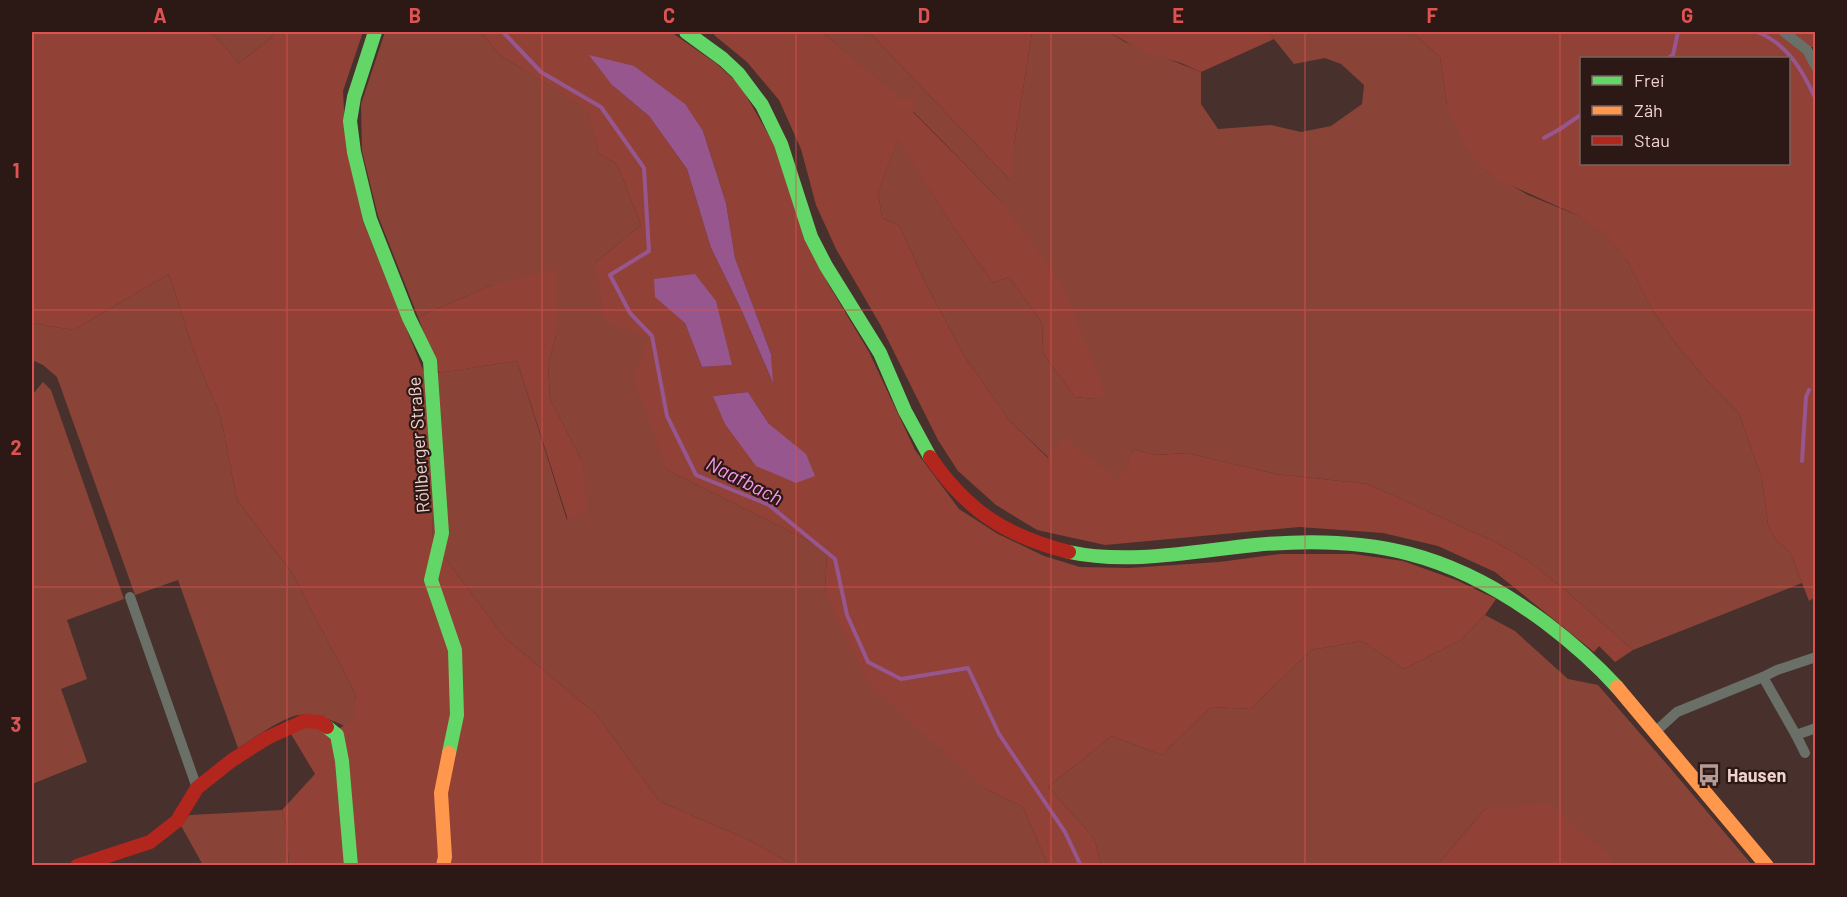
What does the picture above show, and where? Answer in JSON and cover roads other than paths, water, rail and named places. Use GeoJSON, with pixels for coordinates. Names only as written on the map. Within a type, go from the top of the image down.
{"type":"FeatureCollection","features":[{"type":"Feature","properties":{"kind":"street","name":"Röllberger Straße"},"geometry":{"type":"LineString","coordinates":[[375,32],[354,97],[350,121],[354,152],[370,219],[430,361],[442,533],[430,580],[455,650],[457,715],[441,793],[445,857],[443,866]]}},
{"type":"Feature","properties":{"kind":"street"},"geometry":{"type":"LineString","coordinates":[[686,32],[705,44],[736,71],[768,112],[787,159],[810,235],[833,279],[878,349],[924,449],[945,479],[973,506],[1005,530],[1050,549],[1116,558],[1168,556],[1257,544],[1331,541],[1401,549],[1445,564],[1509,597],[1546,623],[1608,678],[1767,866]]}},
{"type":"Feature","properties":{"kind":"street"},"geometry":{"type":"LineString","coordinates":[[1784,32],[1807,50],[1815,67]]}},
{"type":"Feature","properties":{"kind":"street"},"geometry":{"type":"LineString","coordinates":[[130,597],[197,788]]}},
{"type":"Feature","properties":{"kind":"street"},"geometry":{"type":"LineString","coordinates":[[1654,733],[1677,712],[1786,666],[1815,657]]}},
{"type":"Feature","properties":{"kind":"street"},"geometry":{"type":"LineString","coordinates":[[1763,677],[1805,753]]}},
{"type":"Feature","properties":{"kind":"street"},"geometry":{"type":"LineString","coordinates":[[77,866],[101,862],[159,837],[177,821],[197,788],[231,761],[267,738],[304,721],[320,722],[337,735],[342,761],[351,866]]}},
{"type":"Feature","properties":{"kind":"street"},"geometry":{"type":"LineString","coordinates":[[1796,735],[1815,728]]}},
{"type":"Feature","properties":{"kind":"waterway","name":"Naafbach"},"geometry":{"type":"LineString","coordinates":[[503,32],[541,72],[601,107],[644,168],[649,251],[610,275],[630,313],[652,336],[667,416],[696,475],[769,505],[835,559],[847,615],[868,662],[901,679],[968,668],[999,734],[1065,832],[1081,866]]}},
{"type":"Feature","properties":{"kind":"waterway"},"geometry":{"type":"LineString","coordinates":[[1670,57],[1673,55],[1678,32]]}},
{"type":"Feature","properties":{"kind":"waterway"},"geometry":{"type":"LineString","coordinates":[[1757,32],[1768,37],[1786,51],[1800,69],[1816,100]]}},
{"type":"Feature","properties":{"kind":"waterway"},"geometry":{"type":"LineString","coordinates":[[1544,138],[1580,115]]}},
{"type":"Feature","properties":{"kind":"waterway"},"geometry":{"type":"LineString","coordinates":[[1816,316],[1816,361]]}},
{"type":"Feature","properties":{"kind":"waterway"},"geometry":{"type":"LineString","coordinates":[[1802,461],[1806,397],[1809,390]]}},
{"type":"Feature","properties":{"kind":"place","name":"Hausen"},"geometry":{"type":"Point","coordinates":[1709,775]}}]}
